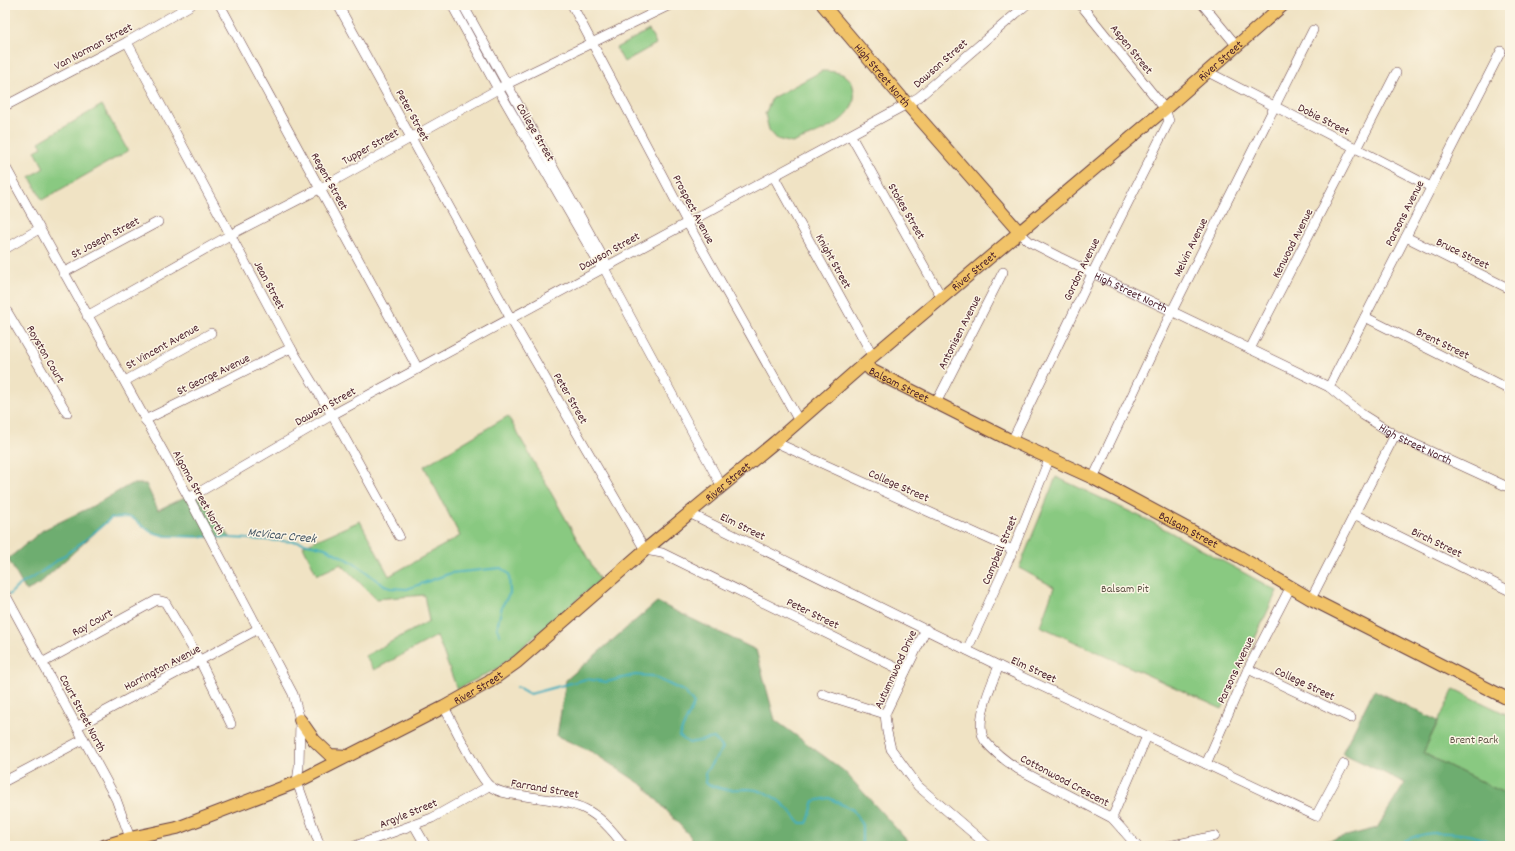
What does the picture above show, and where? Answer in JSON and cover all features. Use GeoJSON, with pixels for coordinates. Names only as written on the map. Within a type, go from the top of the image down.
{"type":"FeatureCollection","features":[{"type":"Feature","properties":{"kind":"main road","name":"High Street North"},"geometry":{"type":"LineString","coordinates":[[823,5],[1020,233]]}},
{"type":"Feature","properties":{"kind":"main road","name":"River Street"},"geometry":{"type":"LineString","coordinates":[[104,846],[131,842],[177,828],[297,782],[444,707],[488,682],[517,662],[645,550],[722,487],[1165,109],[1283,5]]}},
{"type":"Feature","properties":{"kind":"main road","name":"Balsam Street"},"geometry":{"type":"LineString","coordinates":[[869,360],[871,370],[1012,441],[1093,478],[1238,556],[1290,588],[1510,700]]}},
{"type":"Feature","properties":{"kind":"main road"},"geometry":{"type":"LineString","coordinates":[[300,720],[314,740],[330,755],[348,756]]}},
{"type":"Feature","properties":{"kind":"street","name":"Van Norman Street"},"geometry":{"type":"LineString","coordinates":[[5,106],[127,42],[191,5]]}},
{"type":"Feature","properties":{"kind":"street","name":"Regent Street"},"geometry":{"type":"LineString","coordinates":[[220,5],[418,369]]}},
{"type":"Feature","properties":{"kind":"street","name":"Peter Street"},"geometry":{"type":"LineString","coordinates":[[338,5],[511,319],[645,550],[662,554],[905,672]]}},
{"type":"Feature","properties":{"kind":"street","name":"College Street"},"geometry":{"type":"LineString","coordinates":[[452,5],[470,28],[507,84],[605,262],[604,268]]}},
{"type":"Feature","properties":{"kind":"street","name":"College Street"},"geometry":{"type":"LineString","coordinates":[[463,5],[470,28],[498,89],[599,264],[604,268],[722,487]]}},
{"type":"Feature","properties":{"kind":"street","name":"Prospect Avenue"},"geometry":{"type":"LineString","coordinates":[[572,5],[687,222],[799,421]]}},
{"type":"Feature","properties":{"kind":"street","name":"Tupper Street"},"geometry":{"type":"LineString","coordinates":[[87,316],[230,235],[320,188],[507,84],[592,41],[670,5]]}},
{"type":"Feature","properties":{"kind":"street"},"geometry":{"type":"LineString","coordinates":[[1010,5],[1016,12]]}},
{"type":"Feature","properties":{"kind":"street","name":"Dawson Street"},"geometry":{"type":"LineString","coordinates":[[189,498],[332,415],[687,222],[850,136],[919,97],[1016,12],[1026,5]]}},
{"type":"Feature","properties":{"kind":"street","name":"Aspen Street"},"geometry":{"type":"LineString","coordinates":[[1080,5],[1165,109]]}},
{"type":"Feature","properties":{"kind":"street"},"geometry":{"type":"LineString","coordinates":[[1202,5],[1237,46]]}},
{"type":"Feature","properties":{"kind":"street","name":"Melvin Avenue"},"geometry":{"type":"LineString","coordinates":[[1093,478],[1172,311],[1273,107],[1313,30]]}},
{"type":"Feature","properties":{"kind":"street","name":"Jean Street"},"geometry":{"type":"LineString","coordinates":[[127,42],[291,348],[332,415],[399,536]]}},
{"type":"Feature","properties":{"kind":"street","name":"Parsons Avenue"},"geometry":{"type":"LineString","coordinates":[[1329,387],[1501,51]]}},
{"type":"Feature","properties":{"kind":"street","name":"Dobie Street"},"geometry":{"type":"LineString","coordinates":[[1208,72],[1273,107],[1431,187]]}},
{"type":"Feature","properties":{"kind":"street","name":"Kenwood Avenue"},"geometry":{"type":"LineString","coordinates":[[1250,349],[1396,73]]}},
{"type":"Feature","properties":{"kind":"street","name":"Gordon Avenue"},"geometry":{"type":"LineString","coordinates":[[1012,441],[1092,274],[1169,121],[1165,109]]}},
{"type":"Feature","properties":{"kind":"street","name":"Stokes Street"},"geometry":{"type":"LineString","coordinates":[[850,136],[942,298]]}},
{"type":"Feature","properties":{"kind":"street","name":"Algoma Street North"},"geometry":{"type":"LineString","coordinates":[[5,166],[189,498],[294,694],[300,720],[299,766],[297,782],[320,846]]}},
{"type":"Feature","properties":{"kind":"street","name":"Knight Street"},"geometry":{"type":"LineString","coordinates":[[774,177],[869,360]]}},
{"type":"Feature","properties":{"kind":"street","name":"St Joseph Street"},"geometry":{"type":"LineString","coordinates":[[63,273],[158,222]]}},
{"type":"Feature","properties":{"kind":"street"},"geometry":{"type":"LineString","coordinates":[[5,249],[39,229]]}},
{"type":"Feature","properties":{"kind":"street","name":"High Street North"},"geometry":{"type":"LineString","coordinates":[[1020,233],[1030,242],[1092,274],[1329,387],[1363,415],[1395,435],[1510,488]]}},
{"type":"Feature","properties":{"kind":"street","name":"Bruce Street"},"geometry":{"type":"LineString","coordinates":[[1406,237],[1510,289]]}},
{"type":"Feature","properties":{"kind":"street","name":"Antonisen Avenue"},"geometry":{"type":"LineString","coordinates":[[936,403],[1003,272]]}},
{"type":"Feature","properties":{"kind":"street","name":"Royston Court"},"geometry":{"type":"LineString","coordinates":[[5,308],[67,413]]}},
{"type":"Feature","properties":{"kind":"street","name":"Brent Street"},"geometry":{"type":"LineString","coordinates":[[1365,317],[1510,390]]}},
{"type":"Feature","properties":{"kind":"street","name":"St Vincent Avenue"},"geometry":{"type":"LineString","coordinates":[[124,381],[211,334]]}},
{"type":"Feature","properties":{"kind":"street","name":"St George Avenue"},"geometry":{"type":"LineString","coordinates":[[145,420],[291,348]]}},
{"type":"Feature","properties":{"kind":"street"},"geometry":{"type":"LineString","coordinates":[[1311,599],[1395,435]]}},
{"type":"Feature","properties":{"kind":"street","name":"College Street"},"geometry":{"type":"LineString","coordinates":[[775,442],[1013,550]]}},
{"type":"Feature","properties":{"kind":"street","name":"Campbell Street"},"geometry":{"type":"LineString","coordinates":[[967,650],[1013,550],[1050,458]]}},
{"type":"Feature","properties":{"kind":"street","name":"Elm Street"},"geometry":{"type":"LineString","coordinates":[[690,514],[999,666],[1316,816],[1344,764]]}},
{"type":"Feature","properties":{"kind":"street","name":"Birch Street"},"geometry":{"type":"LineString","coordinates":[[1354,514],[1510,592]]}},
{"type":"Feature","properties":{"kind":"street","name":"Parsons Avenue"},"geometry":{"type":"LineString","coordinates":[[1206,764],[1248,669],[1290,588]]}},
{"type":"Feature","properties":{"kind":"street","name":"Court Street North"},"geometry":{"type":"LineString","coordinates":[[5,594],[78,726],[116,799],[131,842]]}},
{"type":"Feature","properties":{"kind":"street","name":"Ray Court"},"geometry":{"type":"LineString","coordinates":[[42,663],[157,600],[165,602],[169,606],[200,661]]}},
{"type":"Feature","properties":{"kind":"street","name":"Harrington Avenue"},"geometry":{"type":"LineString","coordinates":[[78,726],[258,629]]}},
{"type":"Feature","properties":{"kind":"street","name":"Autumnwood Drive"},"geometry":{"type":"LineString","coordinates":[[926,629],[885,714],[891,749],[918,786],[988,846]]}},
{"type":"Feature","properties":{"kind":"street"},"geometry":{"type":"LineString","coordinates":[[200,661],[231,724]]}},
{"type":"Feature","properties":{"kind":"street","name":"Cottonwood Crescent"},"geometry":{"type":"LineString","coordinates":[[999,666],[985,698],[982,715],[982,733],[985,740],[1006,762],[1018,770],[1112,818],[1137,846]]}},
{"type":"Feature","properties":{"kind":"street","name":"College Street"},"geometry":{"type":"LineString","coordinates":[[1248,669],[1351,718]]}},
{"type":"Feature","properties":{"kind":"street"},"geometry":{"type":"LineString","coordinates":[[822,694],[885,714]]}},
{"type":"Feature","properties":{"kind":"street"},"geometry":{"type":"LineString","coordinates":[[444,707],[489,786]]}},
{"type":"Feature","properties":{"kind":"street"},"geometry":{"type":"LineString","coordinates":[[1112,818],[1147,736]]}},
{"type":"Feature","properties":{"kind":"street"},"geometry":{"type":"LineString","coordinates":[[5,781],[84,740]]}},
{"type":"Feature","properties":{"kind":"street","name":"Argyle Street"},"geometry":{"type":"LineString","coordinates":[[355,846],[414,826],[432,818],[489,786]]}},
{"type":"Feature","properties":{"kind":"street","name":"Farrand Street"},"geometry":{"type":"LineString","coordinates":[[489,786],[504,793],[574,803],[586,808],[614,832],[624,846]]}},
{"type":"Feature","properties":{"kind":"street"},"geometry":{"type":"LineString","coordinates":[[414,826],[426,846]]}},
{"type":"Feature","properties":{"kind":"street"},"geometry":{"type":"LineString","coordinates":[[1169,846],[1215,836]]}},
{"type":"Feature","properties":{"kind":"green space"},"geometry":{"type":"Polygon","coordinates":[[[649,30],[656,44],[624,62],[616,48],[649,30]]]}},
{"type":"Feature","properties":{"kind":"green space"},"geometry":{"type":"Polygon","coordinates":[[[822,71],[841,74],[849,78],[853,86],[854,98],[851,108],[844,117],[835,124],[813,135],[792,143],[777,139],[769,130],[765,114],[772,98],[822,71]]]}},
{"type":"Feature","properties":{"kind":"green space"},"geometry":{"type":"Polygon","coordinates":[[[102,105],[128,151],[42,200],[30,177],[44,168],[35,151],[42,147],[39,142],[102,105]]]}},
{"type":"Feature","properties":{"kind":"green space"},"geometry":{"type":"Polygon","coordinates":[[[508,416],[600,580],[498,668],[457,689],[437,636],[374,670],[365,656],[429,621],[424,595],[376,599],[341,564],[317,575],[303,546],[360,521],[389,576],[460,536],[424,466],[508,416]]]}},
{"type":"Feature","properties":{"kind":"green space","name":"Balsam Pit"},"geometry":{"type":"Polygon","coordinates":[[[1056,477],[1150,521],[1277,591],[1222,709],[1040,626],[1054,587],[1019,568],[1056,477]]]}},
{"type":"Feature","properties":{"kind":"green space"},"geometry":{"type":"Polygon","coordinates":[[[131,484],[146,484],[158,510],[195,492],[231,538],[166,536],[151,532],[131,517],[111,518],[38,585],[26,591],[8,559],[43,530],[91,507],[131,484]]]}},
{"type":"Feature","properties":{"kind":"green space"},"geometry":{"type":"Polygon","coordinates":[[[657,602],[756,650],[775,720],[844,771],[912,846],[696,846],[690,836],[644,786],[592,752],[557,736],[566,680],[657,602]]]}},
{"type":"Feature","properties":{"kind":"green space","name":"Brent Park"},"geometry":{"type":"Polygon","coordinates":[[[1454,689],[1510,716],[1510,796],[1423,753],[1454,689]]]}},
{"type":"Feature","properties":{"kind":"green space"},"geometry":{"type":"Polygon","coordinates":[[[1374,690],[1438,721],[1423,753],[1510,796],[1510,846],[1308,846],[1377,828],[1405,783],[1342,753],[1374,690]]]}},
{"type":"Feature","properties":{"kind":"waterway","name":"McVicar Creek"},"geometry":{"type":"LineString","coordinates":[[9,595],[18,586],[37,575],[84,541],[111,518],[131,517],[151,532],[166,536],[207,537]]}},
{"type":"Feature","properties":{"kind":"waterway","name":"McVicar Creek"},"geometry":{"type":"LineString","coordinates":[[213,537],[300,542],[325,548],[356,564],[379,582],[390,588],[407,589],[451,573],[501,568],[509,574],[510,593],[502,606],[497,628],[500,635]]}},
{"type":"Feature","properties":{"kind":"waterway","name":"McVicar Creek"},"geometry":{"type":"LineString","coordinates":[[517,687],[530,694],[586,679],[606,682],[635,675],[652,676],[685,692],[694,704],[679,736],[689,743],[714,738],[723,748],[705,773],[706,783],[723,789],[748,789],[764,792],[784,805],[800,823],[807,823],[814,801],[829,798],[853,810],[862,825],[862,846]]}},
{"type":"Feature","properties":{"kind":"waterway","name":"McVicar Creek"},"geometry":{"type":"LineString","coordinates":[[1397,846],[1420,835],[1433,833],[1462,834],[1476,837],[1499,846]]}}]}
